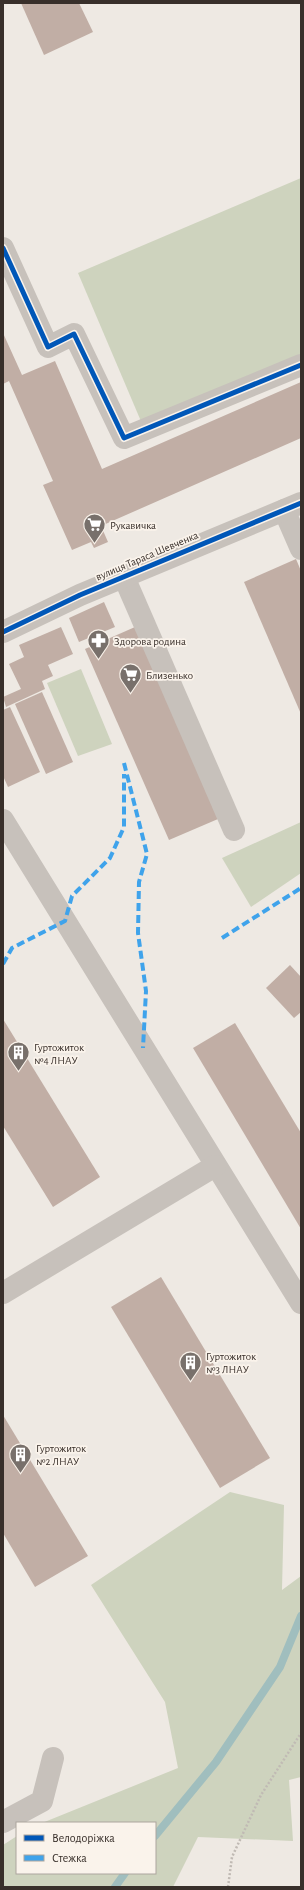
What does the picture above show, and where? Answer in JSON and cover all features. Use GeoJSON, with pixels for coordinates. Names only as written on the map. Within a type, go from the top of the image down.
{"type":"FeatureCollection","features":[{"type":"Feature","properties":{"kind":"street"},"geometry":{"type":"LineString","coordinates":[[3,248],[48,347],[74,334],[124,438],[301,365]]}},
{"type":"Feature","properties":{"kind":"street"},"geometry":{"type":"LineString","coordinates":[[293,506],[301,549]]}},
{"type":"Feature","properties":{"kind":"street","name":"вулиця Тараса Шевченка"},"geometry":{"type":"LineString","coordinates":[[3,632],[80,595],[293,506]]}},
{"type":"Feature","properties":{"kind":"street"},"geometry":{"type":"LineString","coordinates":[[124,577],[234,830]]}},
{"type":"Feature","properties":{"kind":"street"},"geometry":{"type":"LineString","coordinates":[[3,820],[215,1166],[301,1303]]}},
{"type":"Feature","properties":{"kind":"street"},"geometry":{"type":"LineString","coordinates":[[3,1293],[215,1166]]}},
{"type":"Feature","properties":{"kind":"street"},"geometry":{"type":"LineString","coordinates":[[3,1822],[42,1802],[53,1758]]}},
{"type":"Feature","properties":{"kind":"path"},"geometry":{"type":"LineString","coordinates":[[228,1887],[232,1857],[254,1809],[261,1795],[301,1733]]}},
{"type":"Feature","properties":{"kind":"green space"},"geometry":{"type":"Polygon","coordinates":[[[301,178],[301,359],[143,426],[78,273],[301,178]]]}},
{"type":"Feature","properties":{"kind":"green space"},"geometry":{"type":"Polygon","coordinates":[[[81,669],[112,744],[78,756],[47,683],[81,669]]]}},
{"type":"Feature","properties":{"kind":"green space"},"geometry":{"type":"Polygon","coordinates":[[[301,822],[301,873],[251,907],[222,858],[301,822]]]}},
{"type":"Feature","properties":{"kind":"green space"},"geometry":{"type":"Polygon","coordinates":[[[230,1492],[284,1505],[282,1590],[301,1576],[301,1777],[289,1780],[293,1841],[198,1837],[173,1887],[3,1887],[3,1845],[16,1837],[16,1874],[156,1874],[156,1822],[44,1822],[178,1768],[165,1702],[91,1585],[230,1492]]]}},
{"type":"Feature","properties":{"kind":"building"},"geometry":{"type":"Polygon","coordinates":[[[21,3],[79,3],[93,32],[44,55],[21,3]]]}},
{"type":"Feature","properties":{"kind":"building"},"geometry":{"type":"Polygon","coordinates":[[[3,333],[22,375],[55,361],[102,469],[301,382],[301,438],[101,526],[108,542],[94,548],[91,542],[72,550],[43,485],[53,481],[9,381],[3,384],[3,333]]]}},
{"type":"Feature","properties":{"kind":"building"},"geometry":{"type":"Polygon","coordinates":[[[296,559],[301,571],[301,714],[244,582],[296,559]]]}},
{"type":"Feature","properties":{"kind":"building"},"geometry":{"type":"Polygon","coordinates":[[[104,602],[115,627],[79,642],[69,618],[104,602]]]}},
{"type":"Feature","properties":{"kind":"building"},"geometry":{"type":"Polygon","coordinates":[[[61,627],[73,654],[48,665],[53,676],[42,681],[45,689],[6,707],[3,697],[21,689],[9,664],[24,657],[19,645],[61,627]]]}},
{"type":"Feature","properties":{"kind":"building"},"geometry":{"type":"Polygon","coordinates":[[[135,627],[218,819],[169,840],[85,649],[135,627]]]}},
{"type":"Feature","properties":{"kind":"building"},"geometry":{"type":"Polygon","coordinates":[[[42,692],[73,762],[46,774],[15,704],[42,692]]]}},
{"type":"Feature","properties":{"kind":"building"},"geometry":{"type":"Polygon","coordinates":[[[10,707],[40,772],[8,787],[3,776],[3,710],[10,707]]]}},
{"type":"Feature","properties":{"kind":"building"},"geometry":{"type":"Polygon","coordinates":[[[290,965],[301,977],[301,1012],[294,1018],[266,988],[290,965]]]}},
{"type":"Feature","properties":{"kind":"building","name":"Гуртожиток №4 ЛНАУ"},"geometry":{"type":"Polygon","coordinates":[[[3,1019],[100,1177],[53,1207],[3,1126],[3,1019]]]}},
{"type":"Feature","properties":{"kind":"building"},"geometry":{"type":"Polygon","coordinates":[[[235,1023],[301,1133],[301,1229],[193,1048],[235,1023]]]}},
{"type":"Feature","properties":{"kind":"building","name":"Гуртожиток №3 ЛНАУ"},"geometry":{"type":"Polygon","coordinates":[[[161,1277],[270,1458],[220,1488],[111,1307],[161,1277]]]}},
{"type":"Feature","properties":{"kind":"building","name":"Гуртожиток №2 ЛНАУ"},"geometry":{"type":"Polygon","coordinates":[[[3,1415],[88,1556],[35,1587],[3,1533],[3,1415]]]}},
{"type":"Feature","properties":{"kind":"waterway"},"geometry":{"type":"LineString","coordinates":[[156,1835],[216,1762],[280,1667],[301,1616]]}},
{"type":"Feature","properties":{"kind":"waterway"},"geometry":{"type":"LineString","coordinates":[[115,1887],[124,1874]]}},
{"type":"Feature","properties":{"kind":"marked path"},"geometry":{"type":"LineString","coordinates":[[124,763],[147,854],[139,882],[138,933],[146,991],[143,1048]]}},
{"type":"Feature","properties":{"kind":"marked path"},"geometry":{"type":"LineString","coordinates":[[3,964],[12,948],[65,921],[72,896],[110,858],[124,827],[124,774]]}},
{"type":"Feature","properties":{"kind":"marked path"},"geometry":{"type":"LineString","coordinates":[[222,938],[301,888]]}},
{"type":"Feature","properties":{"kind":"cycle path"},"geometry":{"type":"LineString","coordinates":[[3,248],[48,347],[74,334],[124,438],[301,365]]}},
{"type":"Feature","properties":{"kind":"cycle path"},"geometry":{"type":"LineString","coordinates":[[3,632],[80,595],[301,503]]}},
{"type":"Feature","properties":{"kind":"place","name":"Рукавичка"},"geometry":{"type":"Point","coordinates":[95,544]}},
{"type":"Feature","properties":{"kind":"place","name":"Здорова родина"},"geometry":{"type":"Point","coordinates":[98,660]}},
{"type":"Feature","properties":{"kind":"place","name":"Близенько"},"geometry":{"type":"Point","coordinates":[130,694]}},
{"type":"Feature","properties":{"kind":"place","name":"Гуртожиток №4 ЛНАУ"},"geometry":{"type":"Point","coordinates":[19,1072]}},
{"type":"Feature","properties":{"kind":"place","name":"Гуртожиток №3 ЛНАУ"},"geometry":{"type":"Point","coordinates":[191,1382]}},
{"type":"Feature","properties":{"kind":"place","name":"Гуртожиток №2 ЛНАУ"},"geometry":{"type":"Point","coordinates":[21,1474]}}]}
